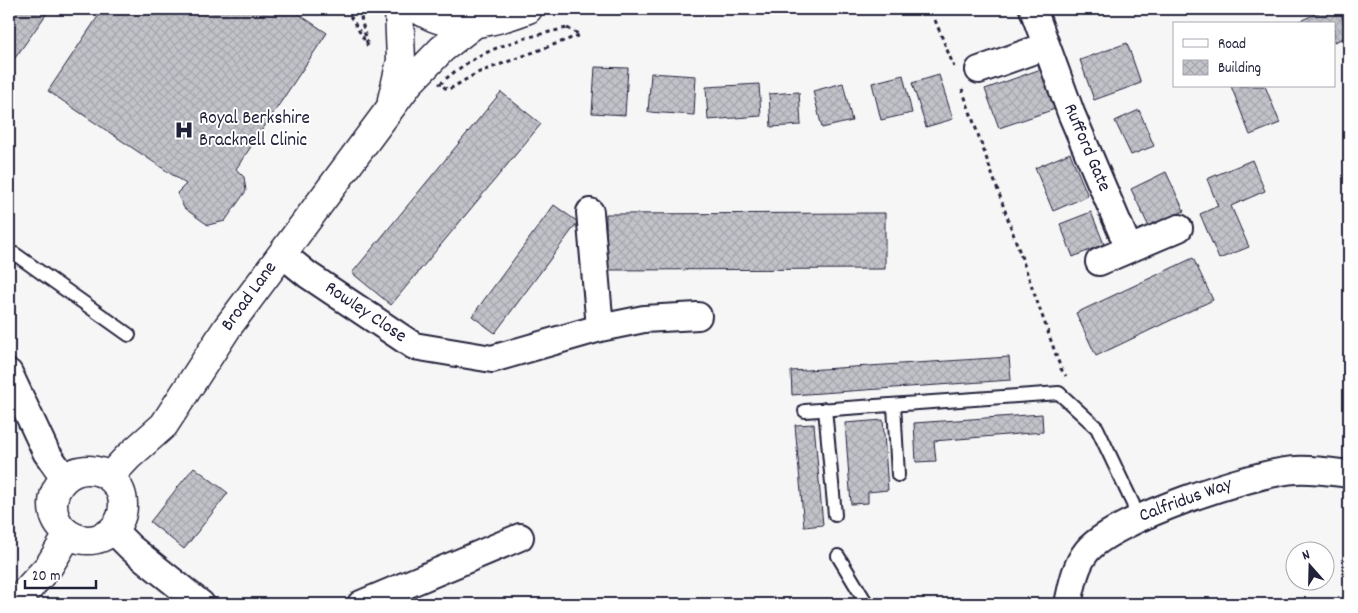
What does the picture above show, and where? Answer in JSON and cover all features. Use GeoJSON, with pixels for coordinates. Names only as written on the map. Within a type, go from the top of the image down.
{"type":"FeatureCollection","features":[{"type":"Feature","properties":{"kind":"street","name":"Broad Lane"},"geometry":{"type":"LineString","coordinates":[[388,113],[402,60],[399,9]]}},
{"type":"Feature","properties":{"kind":"street"},"geometry":{"type":"LineString","coordinates":[[418,9],[446,22],[473,25],[499,20],[528,9]]}},
{"type":"Feature","properties":{"kind":"street","name":"Rufford Gate"},"geometry":{"type":"LineString","coordinates":[[1033,9],[1071,113],[1129,249]]}},
{"type":"Feature","properties":{"kind":"street","name":"Broad Lane"},"geometry":{"type":"LineString","coordinates":[[109,477],[128,456],[164,425],[227,328],[424,66],[473,25]]}},
{"type":"Feature","properties":{"kind":"street"},"geometry":{"type":"LineString","coordinates":[[966,77],[1046,46]]}},
{"type":"Feature","properties":{"kind":"street"},"geometry":{"type":"LineString","coordinates":[[590,212],[600,328]]}},
{"type":"Feature","properties":{"kind":"street"},"geometry":{"type":"LineString","coordinates":[[1099,262],[1180,228]]}},
{"type":"Feature","properties":{"kind":"street","name":"Rowley Close"},"geometry":{"type":"LineString","coordinates":[[282,254],[308,275],[414,346],[492,359],[600,328],[644,319],[698,316]]}},
{"type":"Feature","properties":{"kind":"street"},"geometry":{"type":"LineString","coordinates":[[9,373],[46,452],[64,479]]}},
{"type":"Feature","properties":{"kind":"street","name":"Calfridus Way"},"geometry":{"type":"LineString","coordinates":[[1068,604],[1075,574],[1088,550],[1136,518],[1240,481],[1296,470],[1349,474]]}},
{"type":"Feature","properties":{"kind":"street"},"geometry":{"type":"LineString","coordinates":[[99,471],[118,486],[123,497],[124,509],[121,520],[114,531],[96,540],[86,541],[68,535],[60,527],[53,508],[54,497],[64,479],[75,472],[99,471]]}},
{"type":"Feature","properties":{"kind":"street"},"geometry":{"type":"LineString","coordinates":[[114,531],[131,548],[201,604]]}},
{"type":"Feature","properties":{"kind":"street"},"geometry":{"type":"LineString","coordinates":[[14,604],[49,566],[68,535]]}},
{"type":"Feature","properties":{"kind":"street"},"geometry":{"type":"LineString","coordinates":[[361,604],[520,537]]}},
{"type":"Feature","properties":{"kind":"lane"},"geometry":{"type":"LineString","coordinates":[[15,254],[129,335]]}},
{"type":"Feature","properties":{"kind":"lane"},"geometry":{"type":"LineString","coordinates":[[805,411],[1059,393],[1097,428],[1133,504],[1136,518]]}},
{"type":"Feature","properties":{"kind":"lane"},"geometry":{"type":"LineString","coordinates":[[894,405],[898,475]]}},
{"type":"Feature","properties":{"kind":"lane"},"geometry":{"type":"LineString","coordinates":[[824,410],[835,515]]}},
{"type":"Feature","properties":{"kind":"lane"},"geometry":{"type":"LineString","coordinates":[[838,556],[867,604]]}},
{"type":"Feature","properties":{"kind":"path"},"geometry":{"type":"LineString","coordinates":[[346,9],[368,46],[359,9]]}},
{"type":"Feature","properties":{"kind":"path"},"geometry":{"type":"LineString","coordinates":[[935,20],[966,77],[1060,370],[1073,384]]}},
{"type":"Feature","properties":{"kind":"path"},"geometry":{"type":"LineString","coordinates":[[567,28],[580,34],[477,73],[448,90],[440,84],[458,66],[474,57],[526,37],[567,28]]}},
{"type":"Feature","properties":{"kind":"building"},"geometry":{"type":"Polygon","coordinates":[[[9,9],[50,9],[15,58],[9,54],[9,9]]]}},
{"type":"Feature","properties":{"kind":"building","name":"Royal Berkshire Bracknell Clinic"},"geometry":{"type":"Polygon","coordinates":[[[103,9],[291,9],[327,33],[236,169],[244,177],[246,191],[225,221],[208,225],[184,208],[177,193],[186,184],[48,91],[103,9]]]}},
{"type":"Feature","properties":{"kind":"building"},"geometry":{"type":"Polygon","coordinates":[[[1327,9],[1339,9],[1349,36],[1336,41],[1336,22],[1298,22],[1327,9]]]}},
{"type":"Feature","properties":{"kind":"building"},"geometry":{"type":"Polygon","coordinates":[[[1127,43],[1141,83],[1094,100],[1080,60],[1127,43]]]}},
{"type":"Feature","properties":{"kind":"building"},"geometry":{"type":"Polygon","coordinates":[[[595,67],[628,68],[625,115],[592,113],[595,67]]]}},
{"type":"Feature","properties":{"kind":"building"},"geometry":{"type":"Polygon","coordinates":[[[1041,69],[1055,109],[999,128],[985,89],[1041,69]]]}},
{"type":"Feature","properties":{"kind":"building"},"geometry":{"type":"Polygon","coordinates":[[[651,73],[696,76],[694,115],[648,112],[651,73]]]}},
{"type":"Feature","properties":{"kind":"building"},"geometry":{"type":"Polygon","coordinates":[[[903,75],[912,113],[881,120],[872,83],[903,75]]]}},
{"type":"Feature","properties":{"kind":"building"},"geometry":{"type":"Polygon","coordinates":[[[939,75],[953,119],[926,127],[912,83],[939,75]]]}},
{"type":"Feature","properties":{"kind":"building"},"geometry":{"type":"Polygon","coordinates":[[[843,83],[852,121],[822,128],[813,91],[843,83]]]}},
{"type":"Feature","properties":{"kind":"building"},"geometry":{"type":"Polygon","coordinates":[[[759,84],[761,116],[708,120],[706,87],[759,84]]]}},
{"type":"Feature","properties":{"kind":"building"},"geometry":{"type":"Polygon","coordinates":[[[1232,88],[1266,88],[1280,123],[1250,135],[1232,88]]]}},
{"type":"Feature","properties":{"kind":"building"},"geometry":{"type":"Polygon","coordinates":[[[501,92],[541,124],[391,305],[352,273],[501,92]]]}},
{"type":"Feature","properties":{"kind":"building"},"geometry":{"type":"Polygon","coordinates":[[[799,92],[801,125],[771,127],[769,94],[799,92]]]}},
{"type":"Feature","properties":{"kind":"building"},"geometry":{"type":"Polygon","coordinates":[[[1139,110],[1154,146],[1131,155],[1115,121],[1139,110]]]}},
{"type":"Feature","properties":{"kind":"building"},"geometry":{"type":"Polygon","coordinates":[[[1070,153],[1088,196],[1053,211],[1035,168],[1070,153]]]}},
{"type":"Feature","properties":{"kind":"building"},"geometry":{"type":"Polygon","coordinates":[[[1252,160],[1265,191],[1231,206],[1249,247],[1219,259],[1200,214],[1218,206],[1207,179],[1252,160]]]}},
{"type":"Feature","properties":{"kind":"building"},"geometry":{"type":"Polygon","coordinates":[[[1166,172],[1184,211],[1149,227],[1131,189],[1166,172]]]}},
{"type":"Feature","properties":{"kind":"building"},"geometry":{"type":"Polygon","coordinates":[[[554,205],[578,222],[495,333],[472,316],[554,205]]]}},
{"type":"Feature","properties":{"kind":"building"},"geometry":{"type":"Polygon","coordinates":[[[1091,212],[1104,244],[1073,257],[1060,224],[1091,212]]]}},
{"type":"Feature","properties":{"kind":"building"},"geometry":{"type":"Polygon","coordinates":[[[885,213],[885,269],[606,270],[606,214],[885,213]]]}},
{"type":"Feature","properties":{"kind":"building"},"geometry":{"type":"Polygon","coordinates":[[[1193,258],[1213,300],[1096,356],[1076,313],[1193,258]]]}},
{"type":"Feature","properties":{"kind":"building"},"geometry":{"type":"Polygon","coordinates":[[[1009,357],[1011,380],[792,395],[791,371],[1009,357]]]}},
{"type":"Feature","properties":{"kind":"building"},"geometry":{"type":"Polygon","coordinates":[[[1042,414],[1043,432],[934,441],[936,461],[916,462],[914,423],[1042,414]]]}},
{"type":"Feature","properties":{"kind":"building"},"geometry":{"type":"Polygon","coordinates":[[[883,420],[888,490],[868,492],[868,503],[851,504],[845,423],[883,420]]]}},
{"type":"Feature","properties":{"kind":"building"},"geometry":{"type":"Polygon","coordinates":[[[814,424],[823,525],[804,527],[795,425],[814,424]]]}},
{"type":"Feature","properties":{"kind":"building"},"geometry":{"type":"Polygon","coordinates":[[[194,467],[228,493],[184,549],[150,522],[194,467]]]}},
{"type":"Feature","properties":{"kind":"place","name":"Royal Berkshire Bracknell Clinic"},"geometry":{"type":"Point","coordinates":[184,130]}}]}
